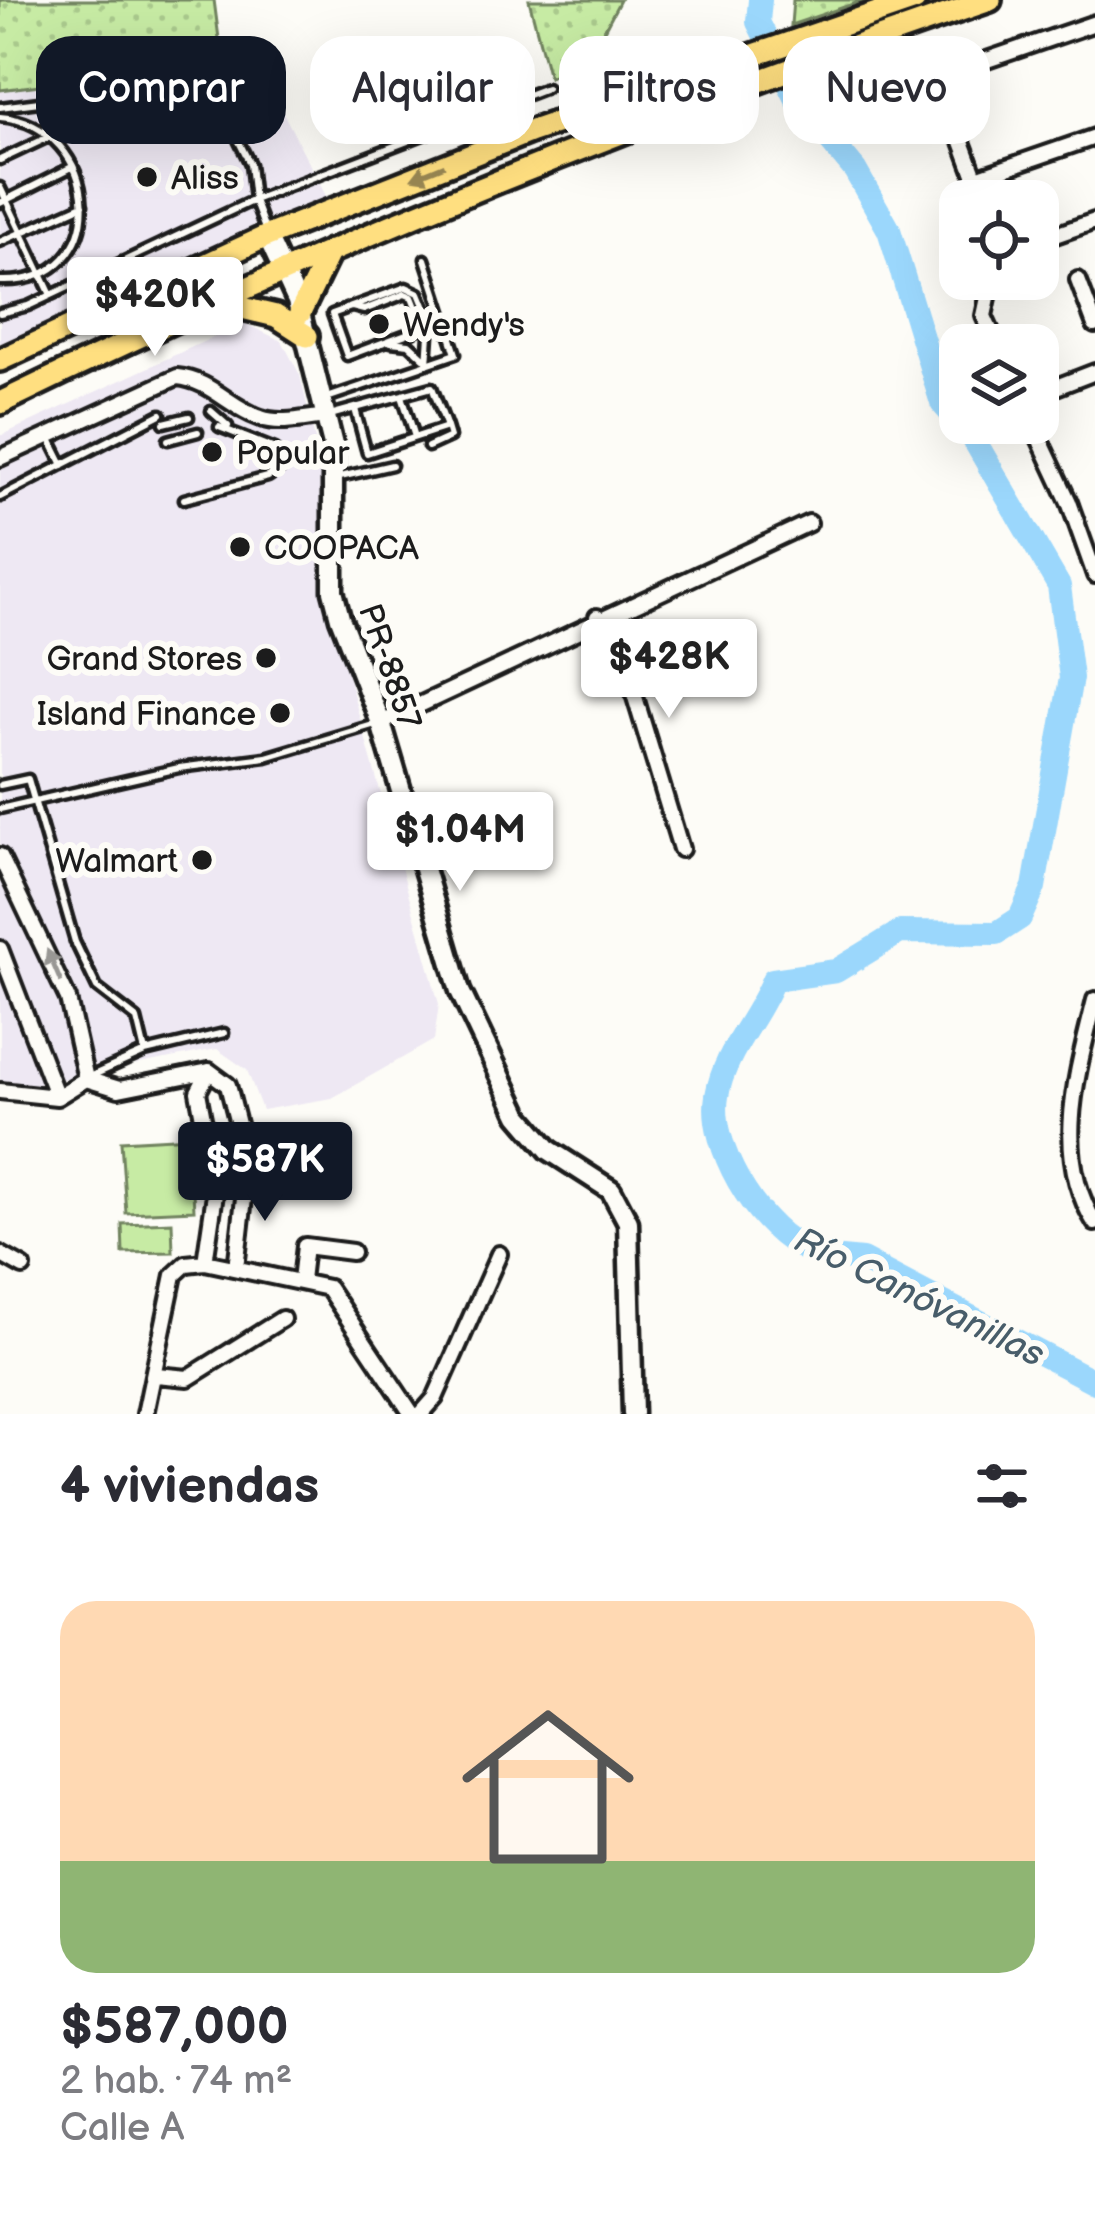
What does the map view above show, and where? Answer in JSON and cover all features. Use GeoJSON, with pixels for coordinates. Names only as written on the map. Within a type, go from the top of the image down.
{"type":"FeatureCollection","features":[{"type":"Feature","properties":{"kind":"main road"},"geometry":{"type":"LineString","coordinates":[[0,361],[267,236],[532,131],[915,0]]}},
{"type":"Feature","properties":{"kind":"main road"},"geometry":{"type":"LineString","coordinates":[[0,403],[284,271],[542,161],[990,0]]}},
{"type":"Feature","properties":{"kind":"main road"},"geometry":{"type":"LineString","coordinates":[[300,313],[330,251]]}},
{"type":"Feature","properties":{"kind":"main road"},"geometry":{"type":"LineString","coordinates":[[218,302],[276,316],[307,336]]}},
{"type":"Feature","properties":{"kind":"street"},"geometry":{"type":"LineString","coordinates":[[990,59],[1095,23]]}},
{"type":"Feature","properties":{"kind":"street"},"geometry":{"type":"LineString","coordinates":[[963,144],[976,178],[1095,136]]}},
{"type":"Feature","properties":{"kind":"street"},"geometry":{"type":"LineString","coordinates":[[1059,234],[1095,221]]}},
{"type":"Feature","properties":{"kind":"street","name":"PR-8857"},"geometry":{"type":"LineString","coordinates":[[267,236],[300,313],[325,408],[333,479],[333,591],[381,723],[460,991],[519,1115],[549,1150],[610,1190],[628,1222],[633,1414]]}},
{"type":"Feature","properties":{"kind":"street"},"geometry":{"type":"LineString","coordinates":[[1078,280],[1095,325]]}},
{"type":"Feature","properties":{"kind":"street"},"geometry":{"type":"LineString","coordinates":[[1059,386],[1095,372]]}},
{"type":"Feature","properties":{"kind":"street"},"geometry":{"type":"LineString","coordinates":[[0,458],[177,377],[199,379],[256,417],[274,422],[325,408]]}},
{"type":"Feature","properties":{"kind":"street"},"geometry":{"type":"LineString","coordinates":[[1041,444],[1094,565]]}},
{"type":"Feature","properties":{"kind":"street"},"geometry":{"type":"LineString","coordinates":[[381,723],[597,617],[809,523]]}},
{"type":"Feature","properties":{"kind":"street"},"geometry":{"type":"LineString","coordinates":[[597,617],[628,674],[681,849]]}},
{"type":"Feature","properties":{"kind":"street"},"geometry":{"type":"LineString","coordinates":[[0,856],[68,999],[86,1078]]}},
{"type":"Feature","properties":{"kind":"street"},"geometry":{"type":"LineString","coordinates":[[0,949],[57,1097]]}},
{"type":"Feature","properties":{"kind":"street"},"geometry":{"type":"LineString","coordinates":[[1095,1000],[1068,1137],[1079,1197],[1095,1223]]}},
{"type":"Feature","properties":{"kind":"street"},"geometry":{"type":"LineString","coordinates":[[86,1078],[110,1089],[208,1071],[227,1085],[248,1163],[236,1268]]}},
{"type":"Feature","properties":{"kind":"street"},"geometry":{"type":"LineString","coordinates":[[208,1071],[199,1092],[217,1187]]}},
{"type":"Feature","properties":{"kind":"street"},"geometry":{"type":"LineString","coordinates":[[0,1091],[57,1097],[86,1078]]}},
{"type":"Feature","properties":{"kind":"street"},"geometry":{"type":"LineString","coordinates":[[210,1135],[220,1150]]}},
{"type":"Feature","properties":{"kind":"street"},"geometry":{"type":"LineString","coordinates":[[205,1262],[222,1168]]}},
{"type":"Feature","properties":{"kind":"street"},"geometry":{"type":"LineString","coordinates":[[301,1280],[305,1246],[352,1252]]}},
{"type":"Feature","properties":{"kind":"street"},"geometry":{"type":"LineString","coordinates":[[0,1254],[23,1267]]}},
{"type":"Feature","properties":{"kind":"street"},"geometry":{"type":"LineString","coordinates":[[421,1414],[435,1398],[499,1254]]}},
{"type":"Feature","properties":{"kind":"street"},"geometry":{"type":"LineString","coordinates":[[145,1414],[174,1275],[186,1264],[205,1262],[328,1288],[412,1414]]}},
{"type":"Feature","properties":{"kind":"street"},"geometry":{"type":"LineString","coordinates":[[155,1375],[188,1378],[282,1319]]}},
{"type":"Feature","properties":{"kind":"lane"},"geometry":{"type":"LineString","coordinates":[[0,107],[157,87],[182,97],[217,98],[250,164],[254,200],[267,236]]}},
{"type":"Feature","properties":{"kind":"lane"},"geometry":{"type":"LineString","coordinates":[[0,313],[51,295],[254,200],[546,88]]}},
{"type":"Feature","properties":{"kind":"lane"},"geometry":{"type":"LineString","coordinates":[[0,117],[18,118],[36,128]]}},
{"type":"Feature","properties":{"kind":"lane"},"geometry":{"type":"LineString","coordinates":[[0,160],[36,143]]}},
{"type":"Feature","properties":{"kind":"lane"},"geometry":{"type":"LineString","coordinates":[[0,281],[20,282],[40,272],[72,251],[83,236],[83,205],[72,167],[56,144]]}},
{"type":"Feature","properties":{"kind":"lane"},"geometry":{"type":"LineString","coordinates":[[3,201],[72,167]]}},
{"type":"Feature","properties":{"kind":"lane"},"geometry":{"type":"LineString","coordinates":[[0,187],[51,295]]}},
{"type":"Feature","properties":{"kind":"lane"},"geometry":{"type":"LineString","coordinates":[[0,242],[83,205]]}},
{"type":"Feature","properties":{"kind":"lane"},"geometry":{"type":"LineString","coordinates":[[325,408],[425,361],[456,354],[425,259]]}},
{"type":"Feature","properties":{"kind":"lane"},"geometry":{"type":"LineString","coordinates":[[352,307],[364,310],[405,294],[412,297],[422,322],[387,342],[347,356],[332,314],[406,287],[419,292],[430,320],[425,361]]}},
{"type":"Feature","properties":{"kind":"lane"},"geometry":{"type":"LineString","coordinates":[[387,342],[409,344],[425,361]]}},
{"type":"Feature","properties":{"kind":"lane"},"geometry":{"type":"LineString","coordinates":[[325,408],[355,409],[432,387],[450,437],[428,448]]}},
{"type":"Feature","properties":{"kind":"lane"},"geometry":{"type":"LineString","coordinates":[[402,396],[415,437]]}},
{"type":"Feature","properties":{"kind":"lane"},"geometry":{"type":"LineString","coordinates":[[355,409],[371,471]]}},
{"type":"Feature","properties":{"kind":"lane"},"geometry":{"type":"LineString","coordinates":[[184,499],[268,477],[280,469],[275,449],[223,426],[211,412]]}},
{"type":"Feature","properties":{"kind":"lane"},"geometry":{"type":"LineString","coordinates":[[0,497],[163,419],[189,417]]}},
{"type":"Feature","properties":{"kind":"lane"},"geometry":{"type":"LineString","coordinates":[[367,454],[446,427]]}},
{"type":"Feature","properties":{"kind":"lane"},"geometry":{"type":"LineString","coordinates":[[169,440],[198,432]]}},
{"type":"Feature","properties":{"kind":"lane"},"geometry":{"type":"LineString","coordinates":[[48,436],[63,465]]}},
{"type":"Feature","properties":{"kind":"lane"},"geometry":{"type":"LineString","coordinates":[[333,479],[392,465]]}},
{"type":"Feature","properties":{"kind":"lane"},"geometry":{"type":"LineString","coordinates":[[0,809],[179,768],[266,757],[381,723]]}},
{"type":"Feature","properties":{"kind":"lane"},"geometry":{"type":"LineString","coordinates":[[0,784],[28,779],[75,942],[97,988],[137,1019],[145,1052]]}},
{"type":"Feature","properties":{"kind":"lane"},"geometry":{"type":"LineString","coordinates":[[86,1078],[145,1052],[224,1033]]}},
{"type":"Feature","properties":{"kind":"shaded area"},"geometry":{"type":"Polygon","coordinates":[[[36,86],[36,144],[286,144],[286,118],[328,200],[0,344],[0,90],[36,86]]]}},
{"type":"Feature","properties":{"kind":"shaded area"},"geometry":{"type":"Polygon","coordinates":[[[244,323],[282,341],[300,375],[326,487],[324,589],[439,1004],[434,1040],[332,1098],[262,1110],[247,1070],[217,1049],[0,1091],[0,436],[244,323]]]}},
{"type":"Feature","properties":{"kind":"green space"},"geometry":{"type":"Polygon","coordinates":[[[0,0],[214,0],[219,36],[36,36],[36,85],[0,90],[0,0]]]}},
{"type":"Feature","properties":{"kind":"green space"},"geometry":{"type":"Polygon","coordinates":[[[529,0],[620,0],[601,36],[559,36],[559,72],[549,77],[529,0]]]}},
{"type":"Feature","properties":{"kind":"green space"},"geometry":{"type":"Polygon","coordinates":[[[793,0],[865,0],[791,25],[793,0]]]}},
{"type":"Feature","properties":{"kind":"green space"},"geometry":{"type":"Polygon","coordinates":[[[190,1137],[194,1210],[126,1213],[121,1141],[190,1137]]]}},
{"type":"Feature","properties":{"kind":"green space"},"geometry":{"type":"Polygon","coordinates":[[[172,1222],[173,1252],[123,1253],[122,1224],[172,1222]]]}},
{"type":"Feature","properties":{"kind":"waterway","name":"Río Canóvanillas"},"geometry":{"type":"LineString","coordinates":[[760,0],[758,22],[799,103],[855,170],[889,230],[942,403],[973,438],[1059,586],[1071,678],[1034,887],[1020,918],[997,933],[900,932],[836,971],[773,980],[721,1080],[716,1116],[720,1137],[752,1201],[799,1246],[862,1260],[1095,1382]]}},
{"type":"Feature","properties":{"kind":"tunnel"},"geometry":{"type":"LineString","coordinates":[[220,1150],[222,1168]]}},
{"type":"Feature","properties":{"kind":"place","name":"Aliss"},"geometry":{"type":"Point","coordinates":[147,177]}},
{"type":"Feature","properties":{"kind":"place","name":"Wendy's"},"geometry":{"type":"Point","coordinates":[379,324]}},
{"type":"Feature","properties":{"kind":"place","name":"Popular"},"geometry":{"type":"Point","coordinates":[212,452]}},
{"type":"Feature","properties":{"kind":"place","name":"COOPACA"},"geometry":{"type":"Point","coordinates":[240,547]}},
{"type":"Feature","properties":{"kind":"place","name":"Grand Stores"},"geometry":{"type":"Point","coordinates":[266,658]}},
{"type":"Feature","properties":{"kind":"place","name":"Island Finance"},"geometry":{"type":"Point","coordinates":[280,713]}},
{"type":"Feature","properties":{"kind":"place","name":"Walmart"},"geometry":{"type":"Point","coordinates":[202,860]}}]}
